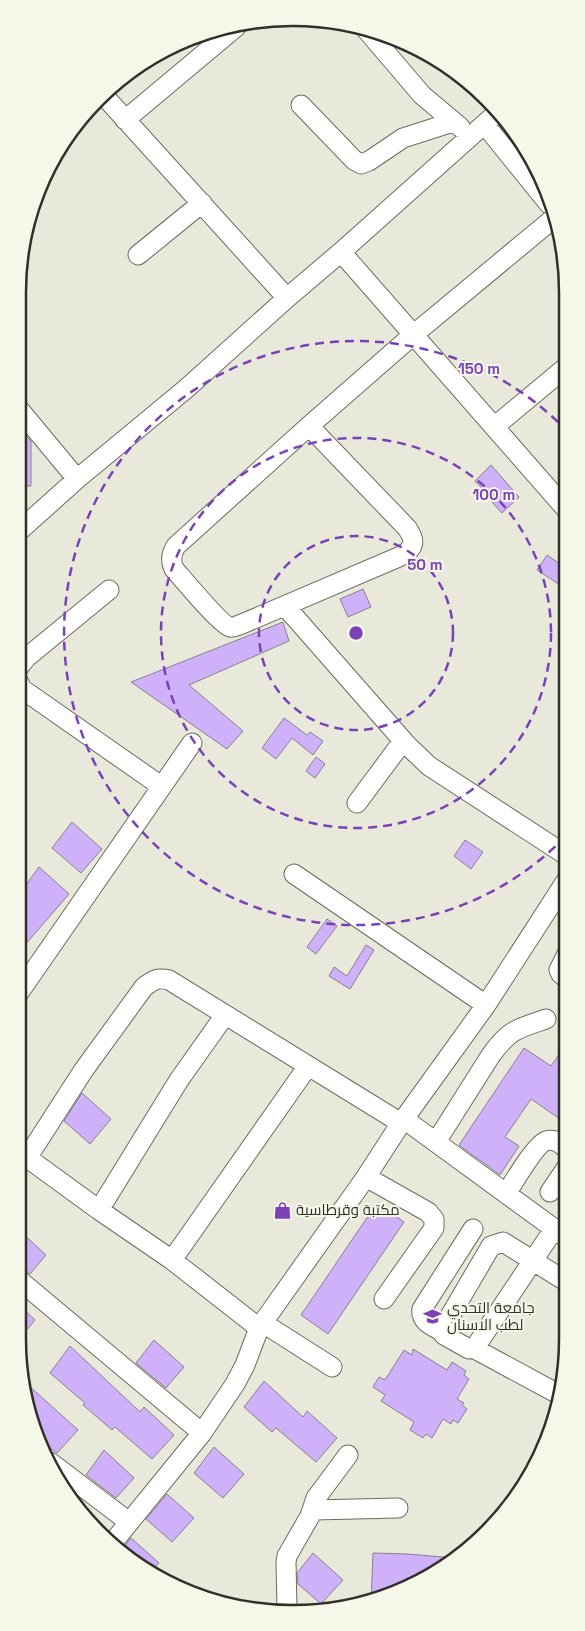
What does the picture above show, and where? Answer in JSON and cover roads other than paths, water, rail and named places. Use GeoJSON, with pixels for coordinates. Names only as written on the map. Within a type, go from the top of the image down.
{"type":"FeatureCollection","features":[{"type":"Feature","properties":{"kind":"street"},"geometry":{"type":"LineString","coordinates":[[125,120],[227,34]]}},
{"type":"Feature","properties":{"kind":"street"},"geometry":{"type":"LineString","coordinates":[[374,39],[422,95],[453,122],[478,131],[539,194]]}},
{"type":"Feature","properties":{"kind":"street"},"geometry":{"type":"LineString","coordinates":[[108,100],[287,298]]}},
{"type":"Feature","properties":{"kind":"street"},"geometry":{"type":"LineString","coordinates":[[301,104],[354,160],[361,164],[369,161],[403,138],[453,122]]}},
{"type":"Feature","properties":{"kind":"street"},"geometry":{"type":"LineString","coordinates":[[26,525],[77,479],[187,388],[493,117]]}},
{"type":"Feature","properties":{"kind":"street"},"geometry":{"type":"LineString","coordinates":[[138,255],[202,203]]}},
{"type":"Feature","properties":{"kind":"street"},"geometry":{"type":"LineString","coordinates":[[309,426],[406,528],[413,542],[409,552],[401,556],[285,606],[230,627],[220,619],[174,569],[171,557],[176,546],[309,426],[413,335],[549,222]]}},
{"type":"Feature","properties":{"kind":"street"},"geometry":{"type":"LineString","coordinates":[[341,252],[559,501]]}},
{"type":"Feature","properties":{"kind":"street"},"geometry":{"type":"LineString","coordinates":[[494,427],[559,373]]}},
{"type":"Feature","properties":{"kind":"street"},"geometry":{"type":"LineString","coordinates":[[26,418],[77,479]]}},
{"type":"Feature","properties":{"kind":"street"},"geometry":{"type":"LineString","coordinates":[[26,658],[109,590]]}},
{"type":"Feature","properties":{"kind":"street"},"geometry":{"type":"LineString","coordinates":[[285,606],[403,741],[429,766],[559,850]]}},
{"type":"Feature","properties":{"kind":"street"},"geometry":{"type":"LineString","coordinates":[[26,692],[161,786]]}},
{"type":"Feature","properties":{"kind":"street"},"geometry":{"type":"LineString","coordinates":[[357,803],[403,741]]}},
{"type":"Feature","properties":{"kind":"street"},"geometry":{"type":"LineString","coordinates":[[26,982],[192,743]]}},
{"type":"Feature","properties":{"kind":"street"},"geometry":{"type":"LineString","coordinates":[[294,874],[486,1005]]}},
{"type":"Feature","properties":{"kind":"street"},"geometry":{"type":"LineString","coordinates":[[116,1538],[202,1433],[240,1377],[261,1325],[366,1177],[402,1121],[486,1005],[559,892]]}},
{"type":"Feature","properties":{"kind":"street"},"geometry":{"type":"LineString","coordinates":[[26,1149],[144,987],[152,981],[161,978],[169,980],[436,1142],[559,1230]]}},
{"type":"Feature","properties":{"kind":"street"},"geometry":{"type":"LineString","coordinates":[[99,1210],[179,1080],[225,1015]]}},
{"type":"Feature","properties":{"kind":"street"},"geometry":{"type":"LineString","coordinates":[[436,1142],[501,1041],[512,1031],[546,1019]]}},
{"type":"Feature","properties":{"kind":"street"},"geometry":{"type":"LineString","coordinates":[[172,1260],[308,1066]]}},
{"type":"Feature","properties":{"kind":"street"},"geometry":{"type":"LineString","coordinates":[[506,1194],[538,1146],[546,1140],[556,1140],[559,1142]]}},
{"type":"Feature","properties":{"kind":"street"},"geometry":{"type":"LineString","coordinates":[[26,1157],[261,1325],[332,1367]]}},
{"type":"Feature","properties":{"kind":"street"},"geometry":{"type":"LineString","coordinates":[[366,1177],[428,1212],[434,1219],[434,1228],[384,1299]]}},
{"type":"Feature","properties":{"kind":"street"},"geometry":{"type":"LineString","coordinates":[[550,1192],[559,1179]]}},
{"type":"Feature","properties":{"kind":"street"},"geometry":{"type":"LineString","coordinates":[[473,1229],[422,1309],[421,1314],[424,1320],[443,1332],[444,1335],[468,1349],[473,1348],[554,1392]]}},
{"type":"Feature","properties":{"kind":"street"},"geometry":{"type":"LineString","coordinates":[[473,1348],[533,1261],[559,1237]]}},
{"type":"Feature","properties":{"kind":"street"},"geometry":{"type":"LineString","coordinates":[[443,1332],[443,1328],[491,1246],[503,1242],[559,1277]]}},
{"type":"Feature","properties":{"kind":"street"},"geometry":{"type":"LineString","coordinates":[[26,1286],[202,1433]]}},
{"type":"Feature","properties":{"kind":"street"},"geometry":{"type":"LineString","coordinates":[[287,1605],[287,1556],[313,1510],[319,1494],[348,1455]]}},
{"type":"Feature","properties":{"kind":"street"},"geometry":{"type":"LineString","coordinates":[[61,1471],[129,1522]]}},
{"type":"Feature","properties":{"kind":"street"},"geometry":{"type":"LineString","coordinates":[[313,1510],[398,1508]]}},
{"type":"Feature","properties":{"kind":"place","name":"مكتبة وقرطاسية"},"geometry":{"type":"Point","coordinates":[282,1210]}},
{"type":"Feature","properties":{"kind":"place","name":"جامعة التحدي لطب الاسنان"},"geometry":{"type":"Point","coordinates":[433,1317]}}]}
